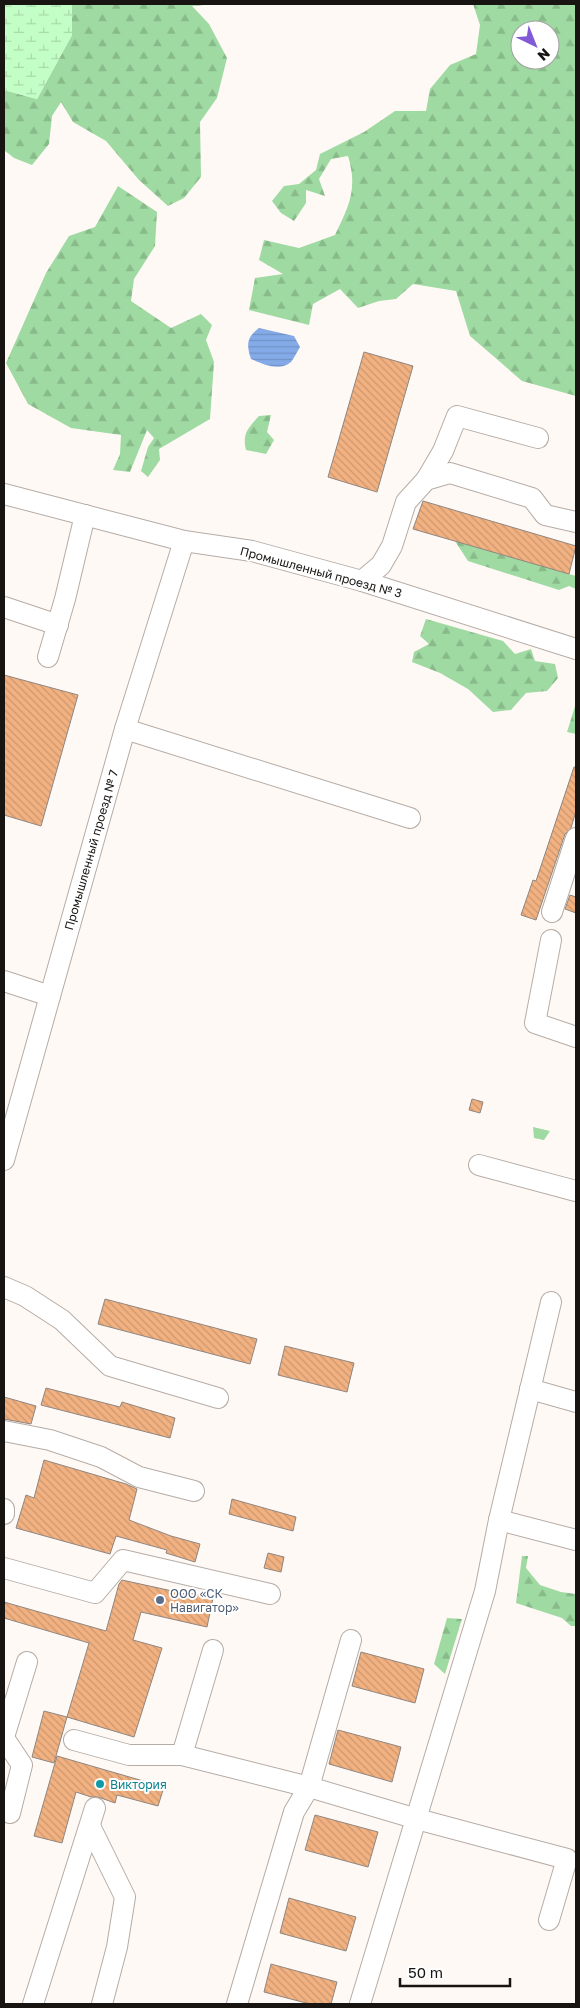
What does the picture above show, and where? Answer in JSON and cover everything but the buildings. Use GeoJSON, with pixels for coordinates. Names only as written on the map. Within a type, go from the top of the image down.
{"type":"FeatureCollection","features":[{"type":"Feature","properties":{"kind":"street"},"geometry":{"type":"LineString","coordinates":[[362,581],[381,565],[392,546],[406,502],[426,480],[443,451],[457,416],[538,438]]}},
{"type":"Feature","properties":{"kind":"street"},"geometry":{"type":"LineString","coordinates":[[426,480],[450,473],[532,498],[545,515],[576,522]]}},
{"type":"Feature","properties":{"kind":"street","name":"Промышленный проезд № 3"},"geometry":{"type":"LineString","coordinates":[[4,494],[184,541],[252,551],[362,581],[576,650]]}},
{"type":"Feature","properties":{"kind":"street"},"geometry":{"type":"LineString","coordinates":[[48,657],[58,625],[85,515]]}},
{"type":"Feature","properties":{"kind":"street","name":"Промышленный проезд № 7"},"geometry":{"type":"LineString","coordinates":[[6,1148],[126,729],[184,541]]}},
{"type":"Feature","properties":{"kind":"street"},"geometry":{"type":"LineString","coordinates":[[4,607],[58,625]]}},
{"type":"Feature","properties":{"kind":"street"},"geometry":{"type":"LineString","coordinates":[[126,729],[410,818]]}},
{"type":"Feature","properties":{"kind":"street"},"geometry":{"type":"LineString","coordinates":[[552,912],[569,886],[576,838]]}},
{"type":"Feature","properties":{"kind":"street"},"geometry":{"type":"LineString","coordinates":[[551,940],[535,1023],[576,1037]]}},
{"type":"Feature","properties":{"kind":"street"},"geometry":{"type":"LineString","coordinates":[[4,981],[50,996]]}},
{"type":"Feature","properties":{"kind":"street"},"geometry":{"type":"LineString","coordinates":[[479,1165],[576,1191]]}},
{"type":"Feature","properties":{"kind":"street"},"geometry":{"type":"LineString","coordinates":[[4,1287],[25,1296],[62,1320],[110,1366],[218,1398]]}},
{"type":"Feature","properties":{"kind":"street"},"geometry":{"type":"LineString","coordinates":[[360,2004],[485,1591],[499,1520],[551,1302]]}},
{"type":"Feature","properties":{"kind":"street"},"geometry":{"type":"LineString","coordinates":[[530,1390],[576,1402]]}},
{"type":"Feature","properties":{"kind":"street"},"geometry":{"type":"LineString","coordinates":[[4,1431],[50,1440],[101,1457],[139,1477],[194,1491]]}},
{"type":"Feature","properties":{"kind":"street"},"geometry":{"type":"LineString","coordinates":[[4,1509],[4,1514]]}},
{"type":"Feature","properties":{"kind":"street"},"geometry":{"type":"LineString","coordinates":[[499,1520],[576,1540]]}},
{"type":"Feature","properties":{"kind":"street"},"geometry":{"type":"LineString","coordinates":[[4,1568],[95,1593],[124,1560],[270,1594]]}},
{"type":"Feature","properties":{"kind":"street"},"geometry":{"type":"LineString","coordinates":[[237,2004],[294,1812],[309,1787],[351,1640]]}},
{"type":"Feature","properties":{"kind":"street"},"geometry":{"type":"LineString","coordinates":[[182,1755],[213,1650]]}},
{"type":"Feature","properties":{"kind":"street"},"geometry":{"type":"LineString","coordinates":[[10,1813],[22,1765],[4,1738],[27,1662]]}},
{"type":"Feature","properties":{"kind":"street"},"geometry":{"type":"LineString","coordinates":[[74,1740],[128,1755],[182,1755],[309,1787],[416,1819],[567,1859],[549,1920]]}},
{"type":"Feature","properties":{"kind":"street"},"geometry":{"type":"LineString","coordinates":[[34,2004],[92,1817],[125,1897],[118,1947],[102,2004]]}},
{"type":"Feature","properties":{"kind":"green space"},"geometry":{"type":"Polygon","coordinates":[[[4,4],[72,4],[72,35],[37,99],[4,90],[4,4]]]}},
{"type":"Feature","properties":{"kind":"green space"},"geometry":{"type":"Polygon","coordinates":[[[72,4],[205,4],[192,6],[209,24],[227,58],[217,98],[200,122],[201,177],[184,198],[168,206],[139,180],[106,141],[73,122],[61,102],[52,116],[49,144],[32,165],[14,158],[4,150],[4,90],[37,99],[72,35],[72,4]]]}},
{"type":"Feature","properties":{"kind":"green space"},"geometry":{"type":"Polygon","coordinates":[[[473,4],[576,4],[576,396],[522,381],[470,336],[456,291],[413,284],[396,299],[379,301],[358,308],[340,289],[313,304],[309,325],[249,310],[255,278],[283,274],[259,260],[264,240],[299,248],[335,235],[348,206],[352,188],[348,156],[331,159],[319,179],[325,196],[306,190],[306,203],[294,221],[281,213],[272,201],[284,186],[299,184],[316,170],[320,154],[364,132],[395,111],[426,111],[430,89],[450,65],[476,54],[480,25],[473,4]]]}},
{"type":"Feature","properties":{"kind":"green space"},"geometry":{"type":"Polygon","coordinates":[[[118,186],[157,212],[155,246],[134,279],[131,301],[171,328],[201,314],[212,325],[206,340],[214,362],[210,419],[159,449],[160,460],[148,477],[141,471],[148,447],[154,438],[147,430],[130,472],[113,470],[120,454],[121,435],[71,428],[28,404],[6,363],[46,273],[69,236],[95,227],[118,186]]]}},
{"type":"Feature","properties":{"kind":"green space"},"geometry":{"type":"Polygon","coordinates":[[[271,415],[267,432],[274,440],[266,454],[246,450],[245,435],[249,428],[259,416],[271,415]]]}},
{"type":"Feature","properties":{"kind":"green space"},"geometry":{"type":"Polygon","coordinates":[[[455,541],[576,576],[576,589],[569,586],[559,590],[468,561],[455,541]]]}},
{"type":"Feature","properties":{"kind":"green space"},"geometry":{"type":"Polygon","coordinates":[[[426,619],[503,641],[515,654],[531,649],[535,661],[555,664],[558,678],[547,691],[526,693],[511,710],[493,712],[468,689],[440,673],[412,662],[414,652],[429,644],[420,636],[426,619]]]}},
{"type":"Feature","properties":{"kind":"green space"},"geometry":{"type":"Polygon","coordinates":[[[576,703],[576,734],[567,732],[576,703]]]}},
{"type":"Feature","properties":{"kind":"green space"},"geometry":{"type":"Polygon","coordinates":[[[533,1127],[550,1131],[544,1140],[534,1138],[533,1127]]]}},
{"type":"Feature","properties":{"kind":"green space"},"geometry":{"type":"Polygon","coordinates":[[[522,1556],[528,1556],[526,1568],[540,1585],[561,1592],[576,1594],[576,1626],[571,1626],[562,1618],[516,1603],[522,1556]]]}},
{"type":"Feature","properties":{"kind":"green space"},"geometry":{"type":"Polygon","coordinates":[[[447,1618],[462,1619],[445,1674],[434,1664],[447,1618]]]}},
{"type":"Feature","properties":{"kind":"water"},"geometry":{"type":"Polygon","coordinates":[[[259,328],[294,336],[300,347],[291,362],[276,367],[251,359],[248,349],[249,341],[259,328]]]}},
{"type":"Feature","properties":{"kind":"place","name":"ООО «СК Навигатор»"},"geometry":{"type":"Point","coordinates":[160,1600]}},
{"type":"Feature","properties":{"kind":"place","name":"Виктория"},"geometry":{"type":"Point","coordinates":[100,1784]}}]}
